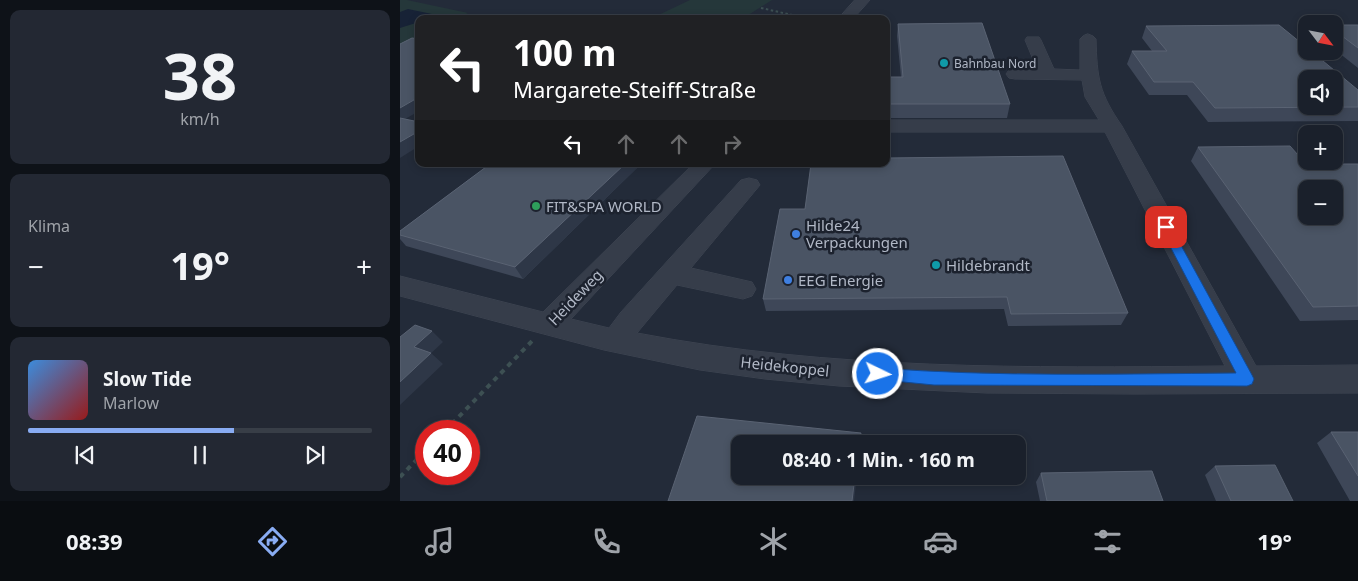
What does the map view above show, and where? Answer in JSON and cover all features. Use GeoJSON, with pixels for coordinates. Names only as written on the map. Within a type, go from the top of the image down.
{"type":"FeatureCollection","features":[{"type":"Feature","properties":{"kind":"street"},"geometry":{"type":"LineString","coordinates":[[849,15],[863,0]]}},
{"type":"Feature","properties":{"kind":"street"},"geometry":{"type":"LineString","coordinates":[[1088,39],[1090,76],[1094,97],[1112,126],[1247,379]]}},
{"type":"Feature","properties":{"kind":"street"},"geometry":{"type":"LineString","coordinates":[[1032,40],[1047,74]]}},
{"type":"Feature","properties":{"kind":"street"},"geometry":{"type":"LineString","coordinates":[[1015,74],[1090,76]]}},
{"type":"Feature","properties":{"kind":"street"},"geometry":{"type":"LineString","coordinates":[[890,126],[1112,126]]}},
{"type":"Feature","properties":{"kind":"street","name":"Heideweg"},"geometry":{"type":"LineString","coordinates":[[548,325],[702,167]]}},
{"type":"Feature","properties":{"kind":"street"},"geometry":{"type":"LineString","coordinates":[[616,341],[671,274],[749,185]]}},
{"type":"Feature","properties":{"kind":"street"},"geometry":{"type":"LineString","coordinates":[[671,274],[743,289]]}},
{"type":"Feature","properties":{"kind":"street","name":"Heidekoppel"},"geometry":{"type":"LineString","coordinates":[[400,286],[548,325],[659,351],[764,366],[934,379],[1358,379]]}},
{"type":"Feature","properties":{"kind":"path"},"geometry":{"type":"LineString","coordinates":[[760,8],[792,15]]}},
{"type":"Feature","properties":{"kind":"path","name":"Heideweg"},"geometry":{"type":"LineString","coordinates":[[456,420],[548,325]]}},
{"type":"Feature","properties":{"kind":"path"},"geometry":{"type":"LineString","coordinates":[[400,478],[415,462]]}},
{"type":"Feature","properties":{"kind":"shaded area"},"geometry":{"type":"Polygon","coordinates":[[[400,0],[468,13],[464,15],[415,15],[415,38],[400,45],[400,0]]]}},
{"type":"Feature","properties":{"kind":"shaded area"},"geometry":{"type":"Polygon","coordinates":[[[690,0],[772,0],[748,15],[658,15],[690,0]]]}},
{"type":"Feature","properties":{"kind":"water"},"geometry":{"type":"Polygon","coordinates":[[[408,9],[432,14],[415,15],[415,23],[400,28],[400,12],[408,9]]]}},
{"type":"Feature","properties":{"kind":"building","name":"Bahnbau Nord"},"geometry":{"type":"Polygon","coordinates":[[[982,23],[1010,104],[890,104],[890,77],[903,77],[898,24],[982,23]]]}},
{"type":"Feature","properties":{"kind":"building"},"geometry":{"type":"Polygon","coordinates":[[[1279,25],[1298,40],[1298,60],[1322,60],[1334,70],[1298,70],[1298,107],[1215,108],[1193,82],[1154,82],[1132,51],[1167,51],[1146,26],[1279,25]]]}},
{"type":"Feature","properties":{"kind":"building"},"geometry":{"type":"Polygon","coordinates":[[[1343,25],[1358,25],[1358,48],[1343,37],[1343,25]]]}},
{"type":"Feature","properties":{"kind":"building"},"geometry":{"type":"Polygon","coordinates":[[[415,38],[415,99],[400,108],[400,44],[415,38]]]}},
{"type":"Feature","properties":{"kind":"building"},"geometry":{"type":"Polygon","coordinates":[[[1343,78],[1358,90],[1358,107],[1343,107],[1343,78]]]}},
{"type":"Feature","properties":{"kind":"building"},"geometry":{"type":"Polygon","coordinates":[[[400,118],[415,121],[415,133],[400,142],[400,118]]]}},
{"type":"Feature","properties":{"kind":"building"},"geometry":{"type":"Polygon","coordinates":[[[1290,146],[1298,155],[1298,170],[1343,170],[1343,164],[1358,164],[1358,306],[1313,307],[1198,147],[1290,146]]]}},
{"type":"Feature","properties":{"kind":"building","name":"Hildebrandt"},"geometry":{"type":"Polygon","coordinates":[[[1063,156],[1128,313],[1011,314],[1007,297],[763,299],[780,209],[805,209],[811,167],[890,167],[890,158],[1063,156]]]}},
{"type":"Feature","properties":{"kind":"building"},"geometry":{"type":"Polygon","coordinates":[[[486,167],[622,167],[515,267],[400,235],[400,231],[486,167]]]}},
{"type":"Feature","properties":{"kind":"building"},"geometry":{"type":"Polygon","coordinates":[[[415,325],[432,331],[414,347],[431,353],[400,382],[400,337],[415,325]]]}},
{"type":"Feature","properties":{"kind":"building"},"geometry":{"type":"Polygon","coordinates":[[[697,416],[861,433],[861,435],[731,435],[731,485],[854,485],[852,501],[668,501],[697,416]]]}},
{"type":"Feature","properties":{"kind":"building"},"geometry":{"type":"Polygon","coordinates":[[[1331,432],[1358,432],[1358,476],[1331,432]]]}},
{"type":"Feature","properties":{"kind":"building"},"geometry":{"type":"Polygon","coordinates":[[[1275,465],[1293,501],[1231,501],[1215,466],[1275,465]]]}},
{"type":"Feature","properties":{"kind":"building"},"geometry":{"type":"Polygon","coordinates":[[[1152,471],[1163,501],[1047,501],[1041,473],[1152,471]]]}},
{"type":"Feature","properties":{"kind":"place","name":"Bahnbau Nord"},"geometry":{"type":"Point","coordinates":[944,63]}},
{"type":"Feature","properties":{"kind":"place","name":"FIT&SPA WORLD"},"geometry":{"type":"Point","coordinates":[536,206]}},
{"type":"Feature","properties":{"kind":"place","name":"Hilde24 Verpackungen"},"geometry":{"type":"Point","coordinates":[796,234]}},
{"type":"Feature","properties":{"kind":"place","name":"Hildebrandt"},"geometry":{"type":"Point","coordinates":[936,265]}},
{"type":"Feature","properties":{"kind":"place","name":"EEG Energie"},"geometry":{"type":"Point","coordinates":[788,280]}},
{"type":"Feature","properties":{"kind":"route"},"geometry":{"type":"LineString","coordinates":[[878,374],[934,379],[1247,379],[1166,227]]}}]}
